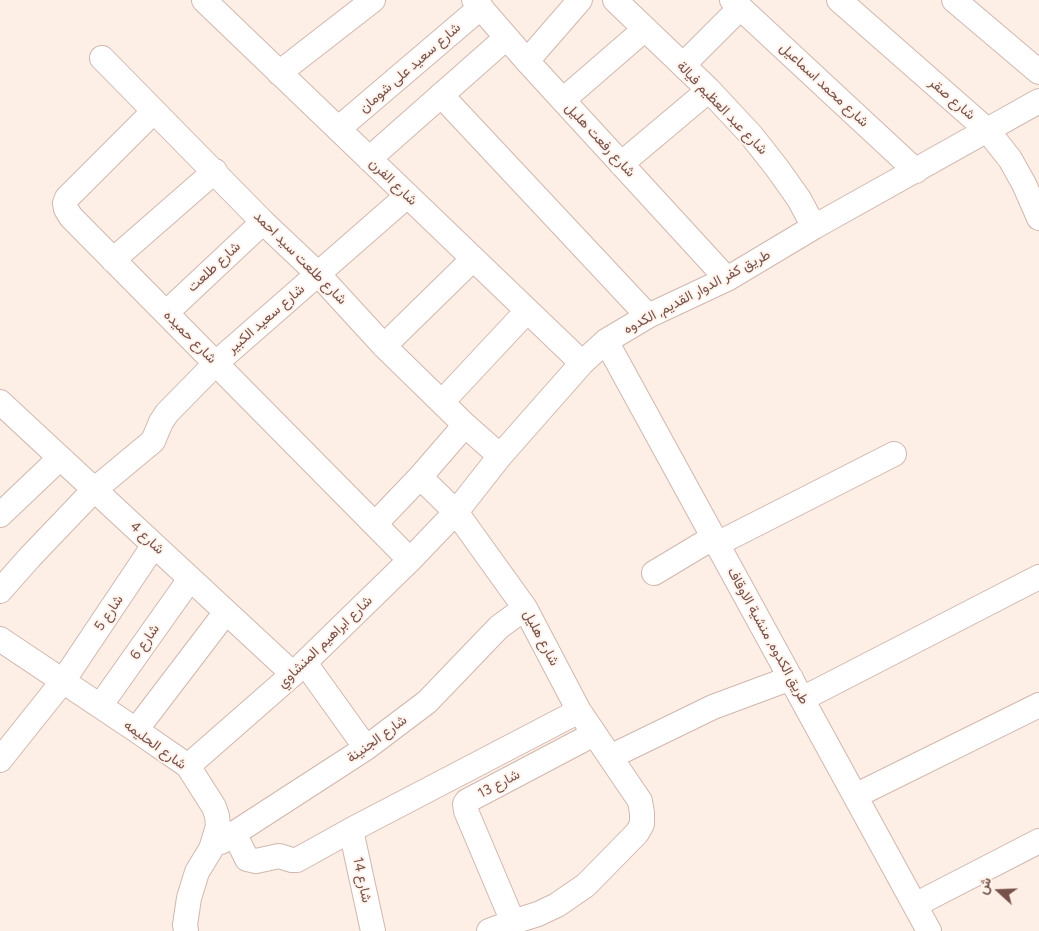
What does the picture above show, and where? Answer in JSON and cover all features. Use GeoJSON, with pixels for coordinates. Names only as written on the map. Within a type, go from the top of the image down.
{"type":"FeatureCollection","features":[{"type":"Feature","properties":{"kind":"street","name":"شارع الفرن"},"geometry":{"type":"LineString","coordinates":[[204,0],[582,364]]}},
{"type":"Feature","properties":{"kind":"street"},"geometry":{"type":"LineString","coordinates":[[279,73],[374,0]]}},
{"type":"Feature","properties":{"kind":"street"},"geometry":{"type":"LineString","coordinates":[[526,61],[580,0]]}},
{"type":"Feature","properties":{"kind":"street","name":"شارع عبد العظيم فيالة"},"geometry":{"type":"LineString","coordinates":[[615,0],[709,90],[752,135],[799,199],[814,228]]}},
{"type":"Feature","properties":{"kind":"street","name":"شارع صقر"},"geometry":{"type":"LineString","coordinates":[[839,0],[988,130],[1010,159],[1024,184],[1039,218]]}},
{"type":"Feature","properties":{"kind":"street"},"geometry":{"type":"LineString","coordinates":[[954,0],[1039,72]]}},
{"type":"Feature","properties":{"kind":"street","name":"شارع رفعت هليل"},"geometry":{"type":"LineString","coordinates":[[477,4],[526,61],[727,279]]}},
{"type":"Feature","properties":{"kind":"street","name":"شارع سعيد على شومان"},"geometry":{"type":"LineString","coordinates":[[338,129],[477,4]]}},
{"type":"Feature","properties":{"kind":"street"},"geometry":{"type":"LineString","coordinates":[[682,66],[736,4]]}},
{"type":"Feature","properties":{"kind":"street","name":"شارع محمد اسماعيل"},"geometry":{"type":"LineString","coordinates":[[736,4],[916,171]]}},
{"type":"Feature","properties":{"kind":"street"},"geometry":{"type":"LineString","coordinates":[[563,100],[645,29]]}},
{"type":"Feature","properties":{"kind":"street"},"geometry":{"type":"LineString","coordinates":[[369,159],[506,38]]}},
{"type":"Feature","properties":{"kind":"street","name":"شارع طلعت سيد احمد"},"geometry":{"type":"LineString","coordinates":[[102,58],[263,222],[318,274],[384,346],[500,456]]}},
{"type":"Feature","properties":{"kind":"street"},"geometry":{"type":"LineString","coordinates":[[621,164],[709,90]]}},
{"type":"Feature","properties":{"kind":"street"},"geometry":{"type":"LineString","coordinates":[[441,95],[648,316]]}},
{"type":"Feature","properties":{"kind":"street","name":"طريق كفر الدوار القديم, الكدوه"},"geometry":{"type":"LineString","coordinates":[[456,512],[500,456],[582,364],[606,341],[648,316],[727,279],[1039,101]]}},
{"type":"Feature","properties":{"kind":"street","name":"شارع حميده"},"geometry":{"type":"LineString","coordinates":[[154,111],[67,198],[66,209],[71,217],[410,560]]}},
{"type":"Feature","properties":{"kind":"street"},"geometry":{"type":"LineString","coordinates":[[114,260],[215,172]]}},
{"type":"Feature","properties":{"kind":"street","name":"شارع سعيد الكبير"},"geometry":{"type":"LineString","coordinates":[[0,591],[94,490],[153,441],[167,413],[216,363],[408,196]]}},
{"type":"Feature","properties":{"kind":"street","name":"شارع طلعت"},"geometry":{"type":"LineString","coordinates":[[166,313],[263,222]]}},
{"type":"Feature","properties":{"kind":"street"},"geometry":{"type":"LineString","coordinates":[[384,346],[473,259]]}},
{"type":"Feature","properties":{"kind":"street"},"geometry":{"type":"LineString","coordinates":[[442,402],[527,311]]}},
{"type":"Feature","properties":{"kind":"street","name":"طريق الكدوه, منشية الاوقاف"},"geometry":{"type":"LineString","coordinates":[[606,341],[929,931]]}},
{"type":"Feature","properties":{"kind":"street","name":"شارع 4"},"geometry":{"type":"LineString","coordinates":[[0,402],[226,612],[299,669],[366,748]]}},
{"type":"Feature","properties":{"kind":"street"},"geometry":{"type":"LineString","coordinates":[[374,524],[420,477],[466,425]]}},
{"type":"Feature","properties":{"kind":"street"},"geometry":{"type":"LineString","coordinates":[[654,573],[894,454]]}},
{"type":"Feature","properties":{"kind":"street"},"geometry":{"type":"LineString","coordinates":[[0,515],[60,458]]}},
{"type":"Feature","properties":{"kind":"street","name":"شارع هليل"},"geometry":{"type":"LineString","coordinates":[[420,477],[456,512],[525,608],[579,711],[640,802],[642,824],[637,833],[586,885],[557,905],[538,914],[513,922]]}},
{"type":"Feature","properties":{"kind":"street","name":"شارع ابراهيم المنشاوي"},"geometry":{"type":"LineString","coordinates":[[188,766],[299,669],[456,512]]}},
{"type":"Feature","properties":{"kind":"street","name":"شارع 5"},"geometry":{"type":"LineString","coordinates":[[0,760],[63,681],[154,545]]}},
{"type":"Feature","properties":{"kind":"street"},"geometry":{"type":"LineString","coordinates":[[802,699],[1039,577]]}},
{"type":"Feature","properties":{"kind":"street","name":"شارع 6"},"geometry":{"type":"LineString","coordinates":[[100,706],[190,579]]}},
{"type":"Feature","properties":{"kind":"street","name":"شارع الجنينة"},"geometry":{"type":"LineString","coordinates":[[211,849],[366,748],[427,702],[499,627],[525,608]]}},
{"type":"Feature","properties":{"kind":"street"},"geometry":{"type":"LineString","coordinates":[[136,730],[226,612]]}},
{"type":"Feature","properties":{"kind":"street","name":"شارع الحليمه"},"geometry":{"type":"LineString","coordinates":[[0,639],[188,766],[214,807],[218,816],[218,826],[211,849],[198,872],[189,898],[186,931]]}},
{"type":"Feature","properties":{"kind":"street"},"geometry":{"type":"LineString","coordinates":[[610,757],[713,707],[791,678]]}},
{"type":"Feature","properties":{"kind":"street"},"geometry":{"type":"LineString","coordinates":[[855,796],[1039,704]]}},
{"type":"Feature","properties":{"kind":"street"},"geometry":{"type":"LineString","coordinates":[[234,833],[246,859],[256,861],[279,856],[292,860],[302,857],[579,711]]}},
{"type":"Feature","properties":{"kind":"street","name":"شارع 13"},"geometry":{"type":"LineString","coordinates":[[513,922],[466,811],[465,804],[594,734]]}},
{"type":"Feature","properties":{"kind":"street","name":"شارع 14"},"geometry":{"type":"LineString","coordinates":[[351,830],[373,931]]}},
{"type":"Feature","properties":{"kind":"street"},"geometry":{"type":"LineString","coordinates":[[915,905],[1039,841]]}},
{"type":"Feature","properties":{"kind":"street"},"geometry":{"type":"LineString","coordinates":[[489,931],[513,922]]}}]}
